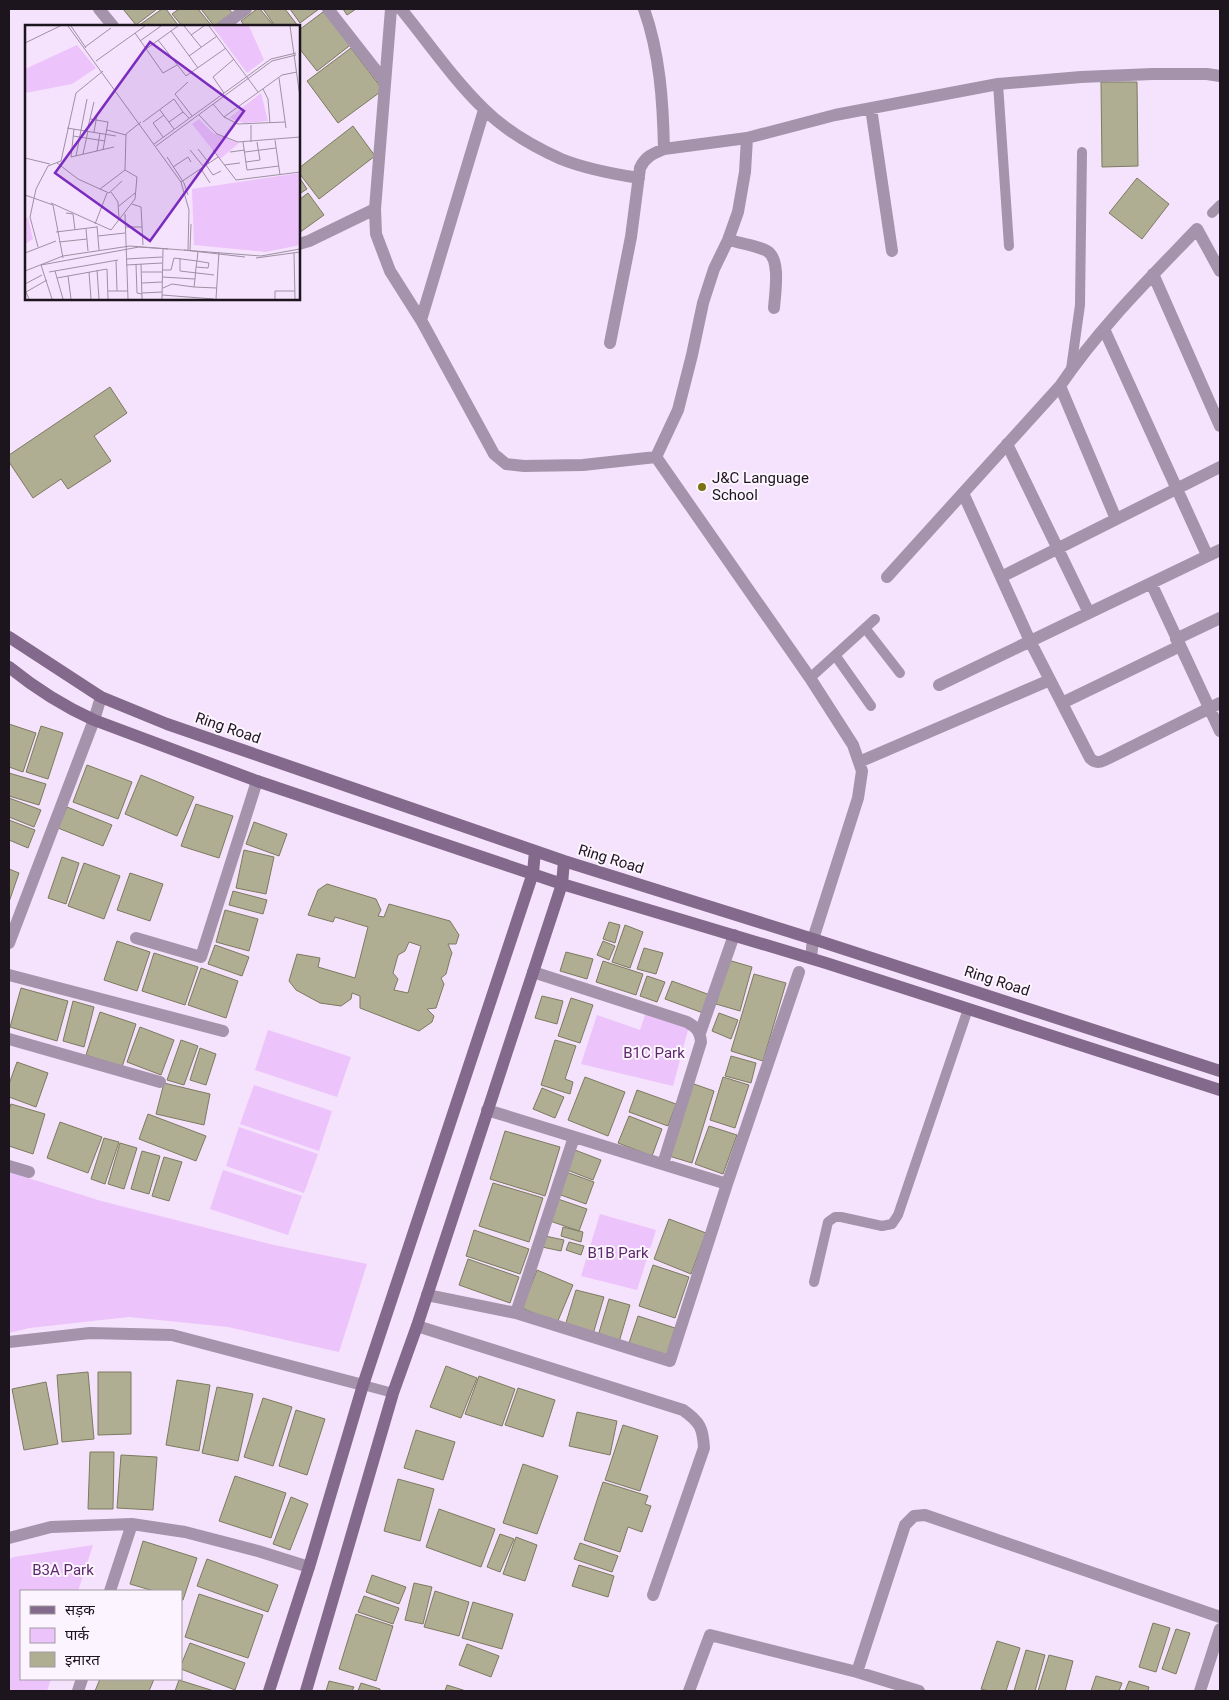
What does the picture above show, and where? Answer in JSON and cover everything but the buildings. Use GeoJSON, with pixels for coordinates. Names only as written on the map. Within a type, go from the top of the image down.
{"type":"FeatureCollection","features":[{"type":"Feature","properties":{"kind":"street"},"geometry":{"type":"LineString","coordinates":[[98,9],[112,25]]}},
{"type":"Feature","properties":{"kind":"street"},"geometry":{"type":"LineString","coordinates":[[224,25],[246,9]]}},
{"type":"Feature","properties":{"kind":"street"},"geometry":{"type":"LineString","coordinates":[[328,9],[385,82]]}},
{"type":"Feature","properties":{"kind":"street"},"geometry":{"type":"LineString","coordinates":[[391,9],[375,210],[376,234],[390,271],[421,320],[494,454],[506,464],[524,466],[583,465],[656,457]]}},
{"type":"Feature","properties":{"kind":"street"},"geometry":{"type":"LineString","coordinates":[[401,9],[484,110],[515,134],[561,159],[599,171],[639,178]]}},
{"type":"Feature","properties":{"kind":"street"},"geometry":{"type":"LineString","coordinates":[[644,9],[655,47],[660,78],[664,150]]}},
{"type":"Feature","properties":{"kind":"street"},"geometry":{"type":"LineString","coordinates":[[610,343],[632,237],[640,168],[644,159],[652,154],[664,150],[747,138],[835,115],[998,84],[1081,77],[1152,74],[1207,74],[1220,76]]}},
{"type":"Feature","properties":{"kind":"street"},"geometry":{"type":"LineString","coordinates":[[870,108],[892,251]]}},
{"type":"Feature","properties":{"kind":"street"},"geometry":{"type":"LineString","coordinates":[[421,320],[484,110]]}},
{"type":"Feature","properties":{"kind":"street"},"geometry":{"type":"LineString","coordinates":[[656,457],[678,410],[703,303],[714,269],[728,240],[738,212],[746,172],[747,138]]}},
{"type":"Feature","properties":{"kind":"street"},"geometry":{"type":"LineString","coordinates":[[300,244],[375,210]]}},
{"type":"Feature","properties":{"kind":"street"},"geometry":{"type":"LineString","coordinates":[[887,577],[1060,386],[1071,369],[1104,329],[1153,274],[1197,229],[1220,271]]}},
{"type":"Feature","properties":{"kind":"street"},"geometry":{"type":"LineString","coordinates":[[728,240],[766,250],[771,255],[775,262],[776,271],[774,308]]}},
{"type":"Feature","properties":{"kind":"street"},"geometry":{"type":"LineString","coordinates":[[1153,274],[1220,426]]}},
{"type":"Feature","properties":{"kind":"street"},"geometry":{"type":"LineString","coordinates":[[939,685],[1150,583],[1216,554],[1177,489],[1104,329]]}},
{"type":"Feature","properties":{"kind":"street"},"geometry":{"type":"LineString","coordinates":[[1060,386],[1116,519]]}},
{"type":"Feature","properties":{"kind":"street"},"geometry":{"type":"LineString","coordinates":[[1007,444],[1089,613]]}},
{"type":"Feature","properties":{"kind":"street"},"geometry":{"type":"LineString","coordinates":[[656,457],[810,678],[853,745],[862,771],[858,798],[808,957]]}},
{"type":"Feature","properties":{"kind":"street"},"geometry":{"type":"LineString","coordinates":[[1001,577],[1220,467]]}},
{"type":"Feature","properties":{"kind":"street"},"geometry":{"type":"LineString","coordinates":[[963,493],[1030,641],[1090,758],[1099,762],[1215,706]]}},
{"type":"Feature","properties":{"kind":"street"},"geometry":{"type":"LineString","coordinates":[[1150,583],[1178,642],[1215,706],[1220,731]]}},
{"type":"Feature","properties":{"kind":"street"},"geometry":{"type":"LineString","coordinates":[[1062,703],[1220,618]]}},
{"type":"Feature","properties":{"kind":"street","name":"Ring Road"},"geometry":{"type":"LineString","coordinates":[[9,637],[101,697],[167,724],[564,861],[813,939],[1220,1071]]}},
{"type":"Feature","properties":{"kind":"street"},"geometry":{"type":"LineString","coordinates":[[9,667],[32,686],[73,711],[258,781],[562,884],[808,957],[1220,1090]]}},
{"type":"Feature","properties":{"kind":"street"},"geometry":{"type":"LineString","coordinates":[[859,762],[1050,680]]}},
{"type":"Feature","properties":{"kind":"street"},"geometry":{"type":"LineString","coordinates":[[10,935],[94,720],[101,697]]}},
{"type":"Feature","properties":{"kind":"street"},"geometry":{"type":"LineString","coordinates":[[136,938],[201,957],[258,781]]}},
{"type":"Feature","properties":{"kind":"street"},"geometry":{"type":"LineString","coordinates":[[269,1691],[309,1567],[363,1385],[533,873],[535,851]]}},
{"type":"Feature","properties":{"kind":"street"},"geometry":{"type":"LineString","coordinates":[[306,1691],[393,1393],[417,1326],[562,884],[564,861]]}},
{"type":"Feature","properties":{"kind":"street"},"geometry":{"type":"LineString","coordinates":[[663,1164],[701,1042],[700,1033],[734,935]]}},
{"type":"Feature","properties":{"kind":"street"},"geometry":{"type":"LineString","coordinates":[[533,972],[688,1022],[696,1027],[700,1033]]}},
{"type":"Feature","properties":{"kind":"street"},"geometry":{"type":"LineString","coordinates":[[427,1295],[516,1313],[670,1361],[727,1184],[799,972]]}},
{"type":"Feature","properties":{"kind":"street"},"geometry":{"type":"LineString","coordinates":[[9,975],[223,1031]]}},
{"type":"Feature","properties":{"kind":"street"},"geometry":{"type":"LineString","coordinates":[[9,1039],[160,1082]]}},
{"type":"Feature","properties":{"kind":"street"},"geometry":{"type":"LineString","coordinates":[[487,1110],[727,1184]]}},
{"type":"Feature","properties":{"kind":"street"},"geometry":{"type":"LineString","coordinates":[[516,1313],[574,1137]]}},
{"type":"Feature","properties":{"kind":"street"},"geometry":{"type":"LineString","coordinates":[[9,1166],[30,1172]]}},
{"type":"Feature","properties":{"kind":"street"},"geometry":{"type":"LineString","coordinates":[[417,1326],[683,1410],[696,1418],[703,1431],[704,1448],[653,1595]]}},
{"type":"Feature","properties":{"kind":"street"},"geometry":{"type":"LineString","coordinates":[[9,1342],[90,1333],[172,1335],[363,1385]]}},
{"type":"Feature","properties":{"kind":"street"},"geometry":{"type":"LineString","coordinates":[[857,1672],[905,1525],[914,1516],[925,1515],[1220,1617]]}},
{"type":"Feature","properties":{"kind":"street"},"geometry":{"type":"LineString","coordinates":[[9,1538],[51,1527],[132,1524],[185,1532],[258,1551],[309,1567]]}},
{"type":"Feature","properties":{"kind":"street"},"geometry":{"type":"LineString","coordinates":[[110,1590],[132,1524]]}},
{"type":"Feature","properties":{"kind":"street"},"geometry":{"type":"LineString","coordinates":[[1200,1691],[1220,1629]]}},
{"type":"Feature","properties":{"kind":"street"},"geometry":{"type":"LineString","coordinates":[[689,1691],[710,1634],[857,1672],[919,1691]]}},
{"type":"Feature","properties":{"kind":"lane"},"geometry":{"type":"LineString","coordinates":[[998,84],[1009,246]]}},
{"type":"Feature","properties":{"kind":"lane"},"geometry":{"type":"LineString","coordinates":[[1071,369],[1080,305],[1082,152]]}},
{"type":"Feature","properties":{"kind":"lane"},"geometry":{"type":"LineString","coordinates":[[1212,213],[1220,205]]}},
{"type":"Feature","properties":{"kind":"lane"},"geometry":{"type":"LineString","coordinates":[[810,678],[875,619]]}},
{"type":"Feature","properties":{"kind":"lane"},"geometry":{"type":"LineString","coordinates":[[865,628],[900,673]]}},
{"type":"Feature","properties":{"kind":"lane"},"geometry":{"type":"LineString","coordinates":[[836,655],[871,706]]}},
{"type":"Feature","properties":{"kind":"lane"},"geometry":{"type":"LineString","coordinates":[[799,972],[808,957]]}},
{"type":"Feature","properties":{"kind":"lane"},"geometry":{"type":"LineString","coordinates":[[814,1282],[828,1222],[835,1217],[842,1217],[882,1226],[892,1224],[898,1215],[968,1009]]}},
{"type":"Feature","properties":{"kind":"lane"},"geometry":{"type":"LineString","coordinates":[[363,1385],[393,1393]]}},
{"type":"Feature","properties":{"kind":"green space","name":"B1C Park"},"geometry":{"type":"Polygon","coordinates":[[[646,1012],[689,1026],[673,1086],[581,1064],[597,1015],[640,1030],[646,1012]]]}},
{"type":"Feature","properties":{"kind":"green space"},"geometry":{"type":"Polygon","coordinates":[[[268,1030],[351,1057],[337,1097],[255,1070],[268,1030]]]}},
{"type":"Feature","properties":{"kind":"green space"},"geometry":{"type":"Polygon","coordinates":[[[254,1085],[332,1111],[319,1151],[240,1124],[254,1085]]]}},
{"type":"Feature","properties":{"kind":"green space"},"geometry":{"type":"Polygon","coordinates":[[[239,1127],[318,1154],[304,1193],[226,1166],[239,1127]]]}},
{"type":"Feature","properties":{"kind":"green space"},"geometry":{"type":"Polygon","coordinates":[[[223,1170],[302,1196],[288,1235],[210,1209],[223,1170]]]}},
{"type":"Feature","properties":{"kind":"green space"},"geometry":{"type":"Polygon","coordinates":[[[9,1172],[101,1201],[274,1245],[367,1264],[339,1352],[228,1327],[129,1317],[29,1328],[9,1333],[9,1172]]]}},
{"type":"Feature","properties":{"kind":"green space","name":"B1B Park"},"geometry":{"type":"Polygon","coordinates":[[[600,1214],[656,1230],[637,1290],[581,1276],[600,1214]]]}},
{"type":"Feature","properties":{"kind":"green space","name":"B3A Park"},"geometry":{"type":"Polygon","coordinates":[[[93,1545],[78,1590],[20,1590],[20,1680],[51,1680],[47,1691],[9,1691],[9,1559],[93,1545]]]}},
{"type":"Feature","properties":{"kind":"place","name":"J&C Language School"},"geometry":{"type":"Point","coordinates":[702,487]}}]}
